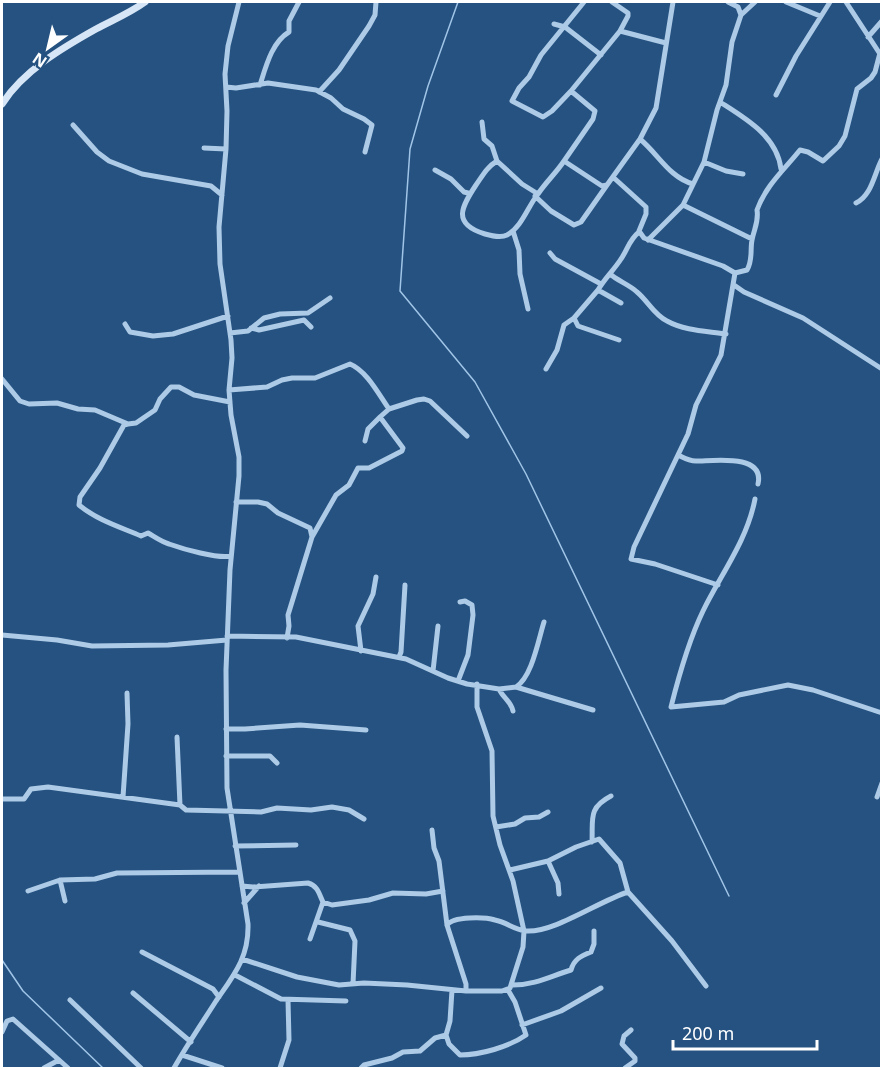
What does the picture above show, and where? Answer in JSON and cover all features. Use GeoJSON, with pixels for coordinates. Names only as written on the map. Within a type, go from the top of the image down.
{"type":"FeatureCollection","features":[{"type":"Feature","properties":{"kind":"main road"},"geometry":{"type":"LineString","coordinates":[[2,104],[8,93],[51,57],[145,2]]}},
{"type":"Feature","properties":{"kind":"street"},"geometry":{"type":"LineString","coordinates":[[174,1068],[235,975],[248,939],[227,788],[227,638],[239,457],[230,402],[231,333],[220,264],[219,227],[226,149],[228,46],[239,2]]}},
{"type":"Feature","properties":{"kind":"street"},"geometry":{"type":"LineString","coordinates":[[260,85],[272,52],[281,36],[289,32],[289,21],[299,2]]}},
{"type":"Feature","properties":{"kind":"street"},"geometry":{"type":"LineString","coordinates":[[319,92],[339,70],[369,26],[375,15],[376,2]]}},
{"type":"Feature","properties":{"kind":"street"},"geometry":{"type":"LineString","coordinates":[[584,2],[541,55],[530,77],[519,88],[512,101],[543,117],[552,111],[601,55],[628,16],[628,13],[612,2]]}},
{"type":"Feature","properties":{"kind":"street"},"geometry":{"type":"LineString","coordinates":[[482,122],[484,139],[492,146],[497,161],[551,211],[574,225],[581,222],[640,139],[658,100],[674,2]]}},
{"type":"Feature","properties":{"kind":"street"},"geometry":{"type":"LineString","coordinates":[[728,2],[738,7],[741,15]]}},
{"type":"Feature","properties":{"kind":"street"},"geometry":{"type":"LineString","coordinates":[[648,240],[683,205],[704,162],[728,78],[732,42],[741,15],[755,2]]}},
{"type":"Feature","properties":{"kind":"street"},"geometry":{"type":"LineString","coordinates":[[786,2],[820,16]]}},
{"type":"Feature","properties":{"kind":"street"},"geometry":{"type":"LineString","coordinates":[[776,95],[830,2]]}},
{"type":"Feature","properties":{"kind":"street"},"geometry":{"type":"LineString","coordinates":[[639,232],[648,240],[723,266],[735,273],[747,270],[750,265],[752,239],[759,219],[757,210],[760,203],[782,169],[789,165],[800,150],[823,161],[839,146],[845,136],[857,89],[875,72],[881,54],[846,2]]}},
{"type":"Feature","properties":{"kind":"street"},"geometry":{"type":"LineString","coordinates":[[868,37],[882,21]]}},
{"type":"Feature","properties":{"kind":"street"},"geometry":{"type":"LineString","coordinates":[[554,24],[565,27],[601,55]]}},
{"type":"Feature","properties":{"kind":"street"},"geometry":{"type":"LineString","coordinates":[[620,30],[666,43]]}},
{"type":"Feature","properties":{"kind":"street"},"geometry":{"type":"LineString","coordinates":[[226,87],[282,84],[319,92],[332,98],[343,109],[372,125],[365,152]]}},
{"type":"Feature","properties":{"kind":"street"},"geometry":{"type":"LineString","coordinates":[[497,161],[487,167],[474,189],[468,193],[462,216],[471,228],[496,236],[506,236],[513,231],[536,195],[564,161],[593,119],[595,111],[571,91]]}},
{"type":"Feature","properties":{"kind":"street"},"geometry":{"type":"LineString","coordinates":[[720,102],[760,130],[771,141],[777,151],[782,169]]}},
{"type":"Feature","properties":{"kind":"street"},"geometry":{"type":"LineString","coordinates":[[73,125],[109,161],[142,174],[211,186],[222,195]]}},
{"type":"Feature","properties":{"kind":"street"},"geometry":{"type":"LineString","coordinates":[[640,139],[658,155],[672,174],[693,184]]}},
{"type":"Feature","properties":{"kind":"street"},"geometry":{"type":"LineString","coordinates":[[204,148],[226,149]]}},
{"type":"Feature","properties":{"kind":"street"},"geometry":{"type":"LineString","coordinates":[[856,203],[862,200],[877,176],[882,159]]}},
{"type":"Feature","properties":{"kind":"street"},"geometry":{"type":"LineString","coordinates":[[564,161],[602,186],[607,185]]}},
{"type":"Feature","properties":{"kind":"street"},"geometry":{"type":"LineString","coordinates":[[704,162],[726,171],[743,174]]}},
{"type":"Feature","properties":{"kind":"street"},"geometry":{"type":"LineString","coordinates":[[435,170],[468,193]]}},
{"type":"Feature","properties":{"kind":"street"},"geometry":{"type":"LineString","coordinates":[[546,369],[557,350],[564,325],[574,318],[610,274],[623,256],[630,239],[639,232],[646,214],[646,207],[614,178]]}},
{"type":"Feature","properties":{"kind":"street"},"geometry":{"type":"LineString","coordinates":[[683,205],[752,239]]}},
{"type":"Feature","properties":{"kind":"street"},"geometry":{"type":"LineString","coordinates":[[513,231],[519,250],[520,274],[528,309]]}},
{"type":"Feature","properties":{"kind":"street"},"geometry":{"type":"LineString","coordinates":[[550,253],[555,259],[601,284]]}},
{"type":"Feature","properties":{"kind":"street"},"geometry":{"type":"LineString","coordinates":[[718,585],[655,564],[631,559],[634,547],[688,434],[696,405],[721,355],[735,273]]}},
{"type":"Feature","properties":{"kind":"street"},"geometry":{"type":"LineString","coordinates":[[610,274],[635,290],[666,321],[689,329],[726,334]]}},
{"type":"Feature","properties":{"kind":"street"},"geometry":{"type":"LineString","coordinates":[[734,285],[744,292],[803,318],[882,369]]}},
{"type":"Feature","properties":{"kind":"street"},"geometry":{"type":"LineString","coordinates":[[598,290],[621,303]]}},
{"type":"Feature","properties":{"kind":"street"},"geometry":{"type":"LineString","coordinates":[[231,333],[248,331],[264,318],[280,314],[308,313],[330,298]]}},
{"type":"Feature","properties":{"kind":"street"},"geometry":{"type":"LineString","coordinates":[[125,324],[130,332],[141,335],[173,334],[228,316]]}},
{"type":"Feature","properties":{"kind":"street"},"geometry":{"type":"LineString","coordinates":[[574,318],[578,326],[619,340]]}},
{"type":"Feature","properties":{"kind":"street"},"geometry":{"type":"LineString","coordinates":[[252,328],[259,330],[304,320],[311,327]]}},
{"type":"Feature","properties":{"kind":"street"},"geometry":{"type":"LineString","coordinates":[[229,390],[267,387],[292,378],[315,378],[350,364],[366,379],[389,409]]}},
{"type":"Feature","properties":{"kind":"street"},"geometry":{"type":"LineString","coordinates":[[2,379],[20,401],[29,404],[57,403],[78,409],[95,410],[128,424]]}},
{"type":"Feature","properties":{"kind":"street"},"geometry":{"type":"LineString","coordinates":[[230,402],[194,395],[179,387],[171,387],[160,399],[155,410],[136,423],[124,426],[80,497],[79,505],[128,532],[141,536],[148,533],[166,544],[225,557],[231,556]]}},
{"type":"Feature","properties":{"kind":"street"},"geometry":{"type":"LineString","coordinates":[[365,441],[368,429],[389,409],[417,400],[430,401],[467,436]]}},
{"type":"Feature","properties":{"kind":"street"},"geometry":{"type":"LineString","coordinates":[[287,638],[288,615],[312,537],[336,495],[349,485],[358,468],[369,468],[402,451],[403,448],[380,417]]}},
{"type":"Feature","properties":{"kind":"street"},"geometry":{"type":"LineString","coordinates":[[678,455],[697,461],[714,459],[742,462],[756,470],[760,477],[758,483]]}},
{"type":"Feature","properties":{"kind":"street"},"geometry":{"type":"LineString","coordinates":[[755,499],[749,523],[703,610],[671,707],[724,702],[740,695],[788,685],[813,690],[882,713]]}},
{"type":"Feature","properties":{"kind":"street"},"geometry":{"type":"LineString","coordinates":[[236,502],[258,502],[272,506],[278,513],[307,525],[312,537]]}},
{"type":"Feature","properties":{"kind":"street"},"geometry":{"type":"LineString","coordinates":[[361,651],[358,626],[373,594],[376,577]]}},
{"type":"Feature","properties":{"kind":"street"},"geometry":{"type":"LineString","coordinates":[[399,657],[405,585]]}},
{"type":"Feature","properties":{"kind":"street"},"geometry":{"type":"LineString","coordinates":[[458,681],[468,655],[473,615],[472,605],[465,601],[460,602]]}},
{"type":"Feature","properties":{"kind":"street"},"geometry":{"type":"LineString","coordinates":[[516,687],[523,682],[529,671],[544,622]]}},
{"type":"Feature","properties":{"kind":"street"},"geometry":{"type":"LineString","coordinates":[[433,670],[438,626]]}},
{"type":"Feature","properties":{"kind":"street"},"geometry":{"type":"LineString","coordinates":[[2,635],[92,646],[168,645],[227,638],[296,638],[399,657],[458,681],[499,689],[516,687],[593,710]]}},
{"type":"Feature","properties":{"kind":"street"},"geometry":{"type":"LineString","coordinates":[[452,990],[449,1028],[446,1035],[449,1044],[460,1055],[471,1055],[523,1037],[526,1031],[510,987],[523,947],[524,931],[491,800],[492,751],[477,707],[477,684]]}},
{"type":"Feature","properties":{"kind":"street"},"geometry":{"type":"LineString","coordinates":[[499,689],[511,703],[513,711]]}},
{"type":"Feature","properties":{"kind":"street"},"geometry":{"type":"LineString","coordinates":[[123,797],[128,724],[127,693]]}},
{"type":"Feature","properties":{"kind":"street"},"geometry":{"type":"LineString","coordinates":[[226,729],[300,725],[366,730]]}},
{"type":"Feature","properties":{"kind":"street"},"geometry":{"type":"LineString","coordinates":[[177,737],[180,805]]}},
{"type":"Feature","properties":{"kind":"street"},"geometry":{"type":"LineString","coordinates":[[226,756],[270,756],[277,763]]}},
{"type":"Feature","properties":{"kind":"street"},"geometry":{"type":"LineString","coordinates":[[877,797],[882,783]]}},
{"type":"Feature","properties":{"kind":"street"},"geometry":{"type":"LineString","coordinates":[[2,799],[24,800],[31,789],[48,787],[180,805],[186,810],[261,812],[277,808],[311,810],[332,807],[349,810],[364,819]]}},
{"type":"Feature","properties":{"kind":"street"},"geometry":{"type":"LineString","coordinates":[[592,842],[594,808],[610,796]]}},
{"type":"Feature","properties":{"kind":"street"},"geometry":{"type":"LineString","coordinates":[[496,826],[515,824],[525,818],[539,818],[548,812]]}},
{"type":"Feature","properties":{"kind":"street"},"geometry":{"type":"LineString","coordinates":[[432,830],[434,848],[439,861],[447,925],[466,984],[466,991]]}},
{"type":"Feature","properties":{"kind":"street"},"geometry":{"type":"LineString","coordinates":[[510,870],[548,861],[599,839],[620,863],[628,892],[672,940],[706,986]]}},
{"type":"Feature","properties":{"kind":"street"},"geometry":{"type":"LineString","coordinates":[[235,846],[296,845]]}},
{"type":"Feature","properties":{"kind":"street"},"geometry":{"type":"LineString","coordinates":[[548,861],[558,883],[559,894]]}},
{"type":"Feature","properties":{"kind":"street"},"geometry":{"type":"LineString","coordinates":[[28,891],[60,880],[95,879],[117,873],[239,872]]}},
{"type":"Feature","properties":{"kind":"street"},"geometry":{"type":"LineString","coordinates":[[60,880],[65,901]]}},
{"type":"Feature","properties":{"kind":"street"},"geometry":{"type":"LineString","coordinates":[[242,886],[308,883],[317,887],[323,902],[318,922],[310,939]]}},
{"type":"Feature","properties":{"kind":"street"},"geometry":{"type":"LineString","coordinates":[[244,903],[259,886]]}},
{"type":"Feature","properties":{"kind":"street"},"geometry":{"type":"LineString","coordinates":[[323,902],[332,905],[369,900],[393,893],[426,894],[443,891]]}},
{"type":"Feature","properties":{"kind":"street"},"geometry":{"type":"LineString","coordinates":[[447,925],[453,920],[482,918],[495,919],[524,931],[541,930],[611,897],[628,892]]}},
{"type":"Feature","properties":{"kind":"street"},"geometry":{"type":"LineString","coordinates":[[318,922],[350,930],[355,941],[353,984]]}},
{"type":"Feature","properties":{"kind":"street"},"geometry":{"type":"LineString","coordinates":[[242,959],[297,977],[331,984],[406,985],[466,991],[502,991],[510,987],[552,978],[571,970],[578,957],[591,952],[594,944],[594,930]]}},
{"type":"Feature","properties":{"kind":"street"},"geometry":{"type":"LineString","coordinates":[[142,951],[213,989],[219,997]]}},
{"type":"Feature","properties":{"kind":"street"},"geometry":{"type":"LineString","coordinates":[[235,975],[264,992],[288,1000],[346,1001]]}},
{"type":"Feature","properties":{"kind":"street"},"geometry":{"type":"LineString","coordinates":[[522,1025],[561,1011],[601,988]]}},
{"type":"Feature","properties":{"kind":"street"},"geometry":{"type":"LineString","coordinates":[[133,993],[190,1042]]}},
{"type":"Feature","properties":{"kind":"street"},"geometry":{"type":"LineString","coordinates":[[70,1000],[141,1068]]}},
{"type":"Feature","properties":{"kind":"street"},"geometry":{"type":"LineString","coordinates":[[280,1068],[289,1040],[288,1000]]}},
{"type":"Feature","properties":{"kind":"street"},"geometry":{"type":"LineString","coordinates":[[2,1032],[7,1021],[13,1018],[68,1068]]}},
{"type":"Feature","properties":{"kind":"street"},"geometry":{"type":"LineString","coordinates":[[625,1068],[635,1061],[635,1058],[622,1044],[624,1036],[631,1030]]}},
{"type":"Feature","properties":{"kind":"street"},"geometry":{"type":"LineString","coordinates":[[361,1068],[403,1052],[420,1051],[435,1038],[446,1035]]}},
{"type":"Feature","properties":{"kind":"street"},"geometry":{"type":"LineString","coordinates":[[182,1055],[222,1068]]}},
{"type":"Feature","properties":{"kind":"street"},"geometry":{"type":"LineString","coordinates":[[44,1068],[59,1060]]}},
{"type":"Feature","properties":{"kind":"waterway"},"geometry":{"type":"LineString","coordinates":[[458,2],[428,86],[410,149],[400,291],[475,382],[526,474],[729,896]]}},
{"type":"Feature","properties":{"kind":"waterway"},"geometry":{"type":"LineString","coordinates":[[2,960],[23,991],[103,1068]]}}]}
